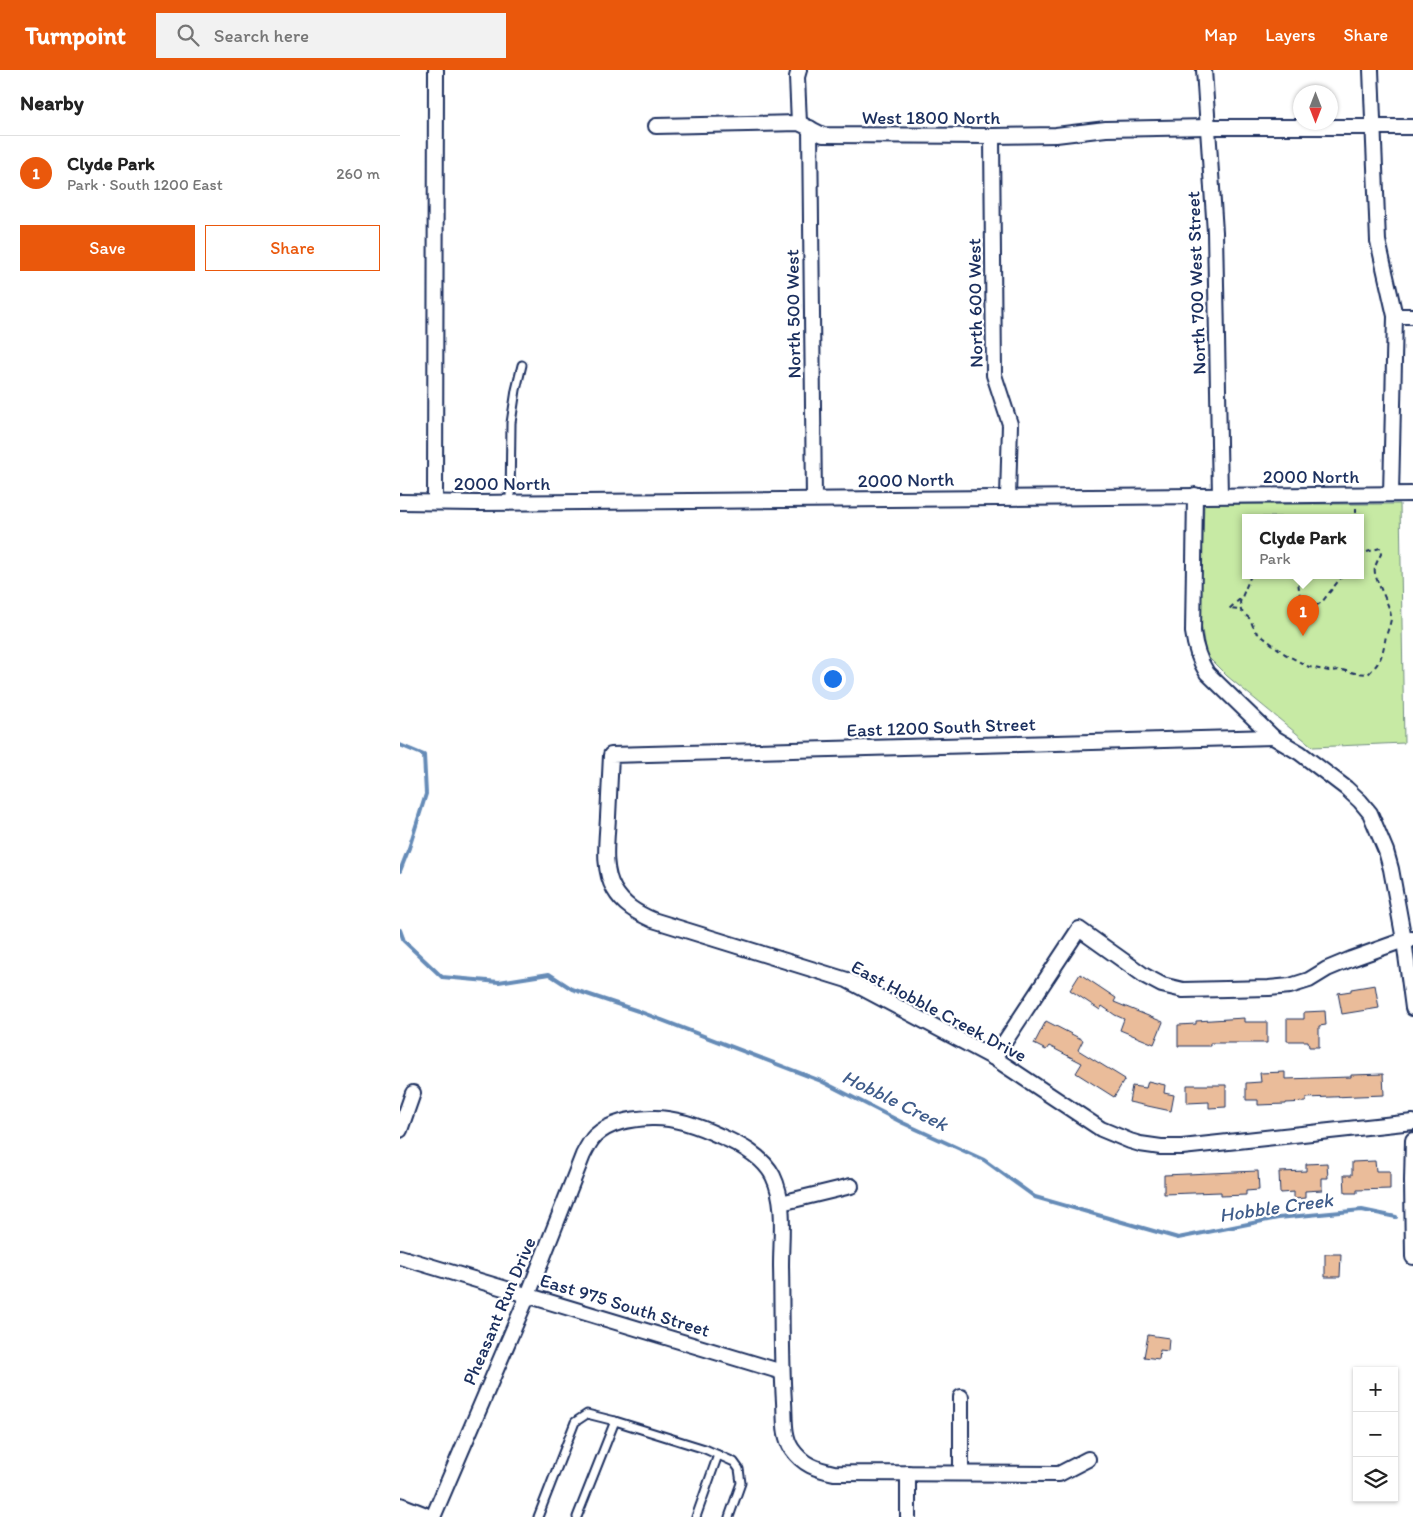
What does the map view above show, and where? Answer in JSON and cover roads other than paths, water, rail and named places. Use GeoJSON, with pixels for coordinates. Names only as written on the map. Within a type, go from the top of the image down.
{"type":"FeatureCollection","features":[{"type":"Feature","properties":{"kind":"street"},"geometry":{"type":"LineString","coordinates":[[435,502],[436,70]]}},
{"type":"Feature","properties":{"kind":"street","name":"North 500 West"},"geometry":{"type":"LineString","coordinates":[[799,70],[797,77],[804,126],[814,499]]}},
{"type":"Feature","properties":{"kind":"street","name":"North 700 West Street"},"geometry":{"type":"LineString","coordinates":[[1204,70],[1215,232],[1220,495]]}},
{"type":"Feature","properties":{"kind":"street"},"geometry":{"type":"LineString","coordinates":[[1371,70],[1378,241],[1395,316],[1391,494]]}},
{"type":"Feature","properties":{"kind":"street","name":"West 1800 North"},"geometry":{"type":"LineString","coordinates":[[656,126],[804,126],[823,135],[992,136],[1056,135],[1106,129],[1413,127]]}},
{"type":"Feature","properties":{"kind":"street","name":"North 600 West"},"geometry":{"type":"LineString","coordinates":[[992,136],[994,375],[1010,424],[1008,497]]}},
{"type":"Feature","properties":{"kind":"street"},"geometry":{"type":"LineString","coordinates":[[1395,316],[1413,316]]}},
{"type":"Feature","properties":{"kind":"street","name":"2000 North"},"geometry":{"type":"LineString","coordinates":[[400,502],[1413,494]]}},
{"type":"Feature","properties":{"kind":"street"},"geometry":{"type":"LineString","coordinates":[[1195,495],[1193,624],[1196,649],[1201,662],[1207,673],[1272,737],[1300,753],[1346,788],[1370,813],[1386,851],[1408,939],[1413,1008]]}},
{"type":"Feature","properties":{"kind":"street","name":"East 1200 South Street"},"geometry":{"type":"LineString","coordinates":[[611,755],[1272,737]]}},
{"type":"Feature","properties":{"kind":"street","name":"East Hobble Creek Drive"},"geometry":{"type":"LineString","coordinates":[[611,755],[606,855],[613,889],[623,903],[637,913],[653,920],[847,980],[994,1058],[1101,1129],[1130,1141],[1161,1147],[1182,1147],[1413,1122]]}},
{"type":"Feature","properties":{"kind":"street"},"geometry":{"type":"LineString","coordinates":[[994,1058],[1079,929],[1145,976],[1162,985],[1183,990],[1290,986],[1309,980],[1327,969],[1351,959],[1408,939]]}},
{"type":"Feature","properties":{"kind":"street"},"geometry":{"type":"LineString","coordinates":[[400,1130],[413,1092]]}},
{"type":"Feature","properties":{"kind":"street","name":"Pheasant Run Drive"},"geometry":{"type":"LineString","coordinates":[[433,1517],[528,1295],[582,1155],[593,1138],[608,1126],[634,1119],[654,1118],[680,1121],[712,1132],[739,1144],[759,1158],[772,1175],[781,1203]]}},
{"type":"Feature","properties":{"kind":"street"},"geometry":{"type":"LineString","coordinates":[[1413,1140],[1413,1257]]}},
{"type":"Feature","properties":{"kind":"street"},"geometry":{"type":"LineString","coordinates":[[851,1186],[781,1203],[782,1372],[787,1438],[792,1450],[804,1462],[815,1469],[834,1473],[1059,1474],[1088,1459]]}},
{"type":"Feature","properties":{"kind":"street","name":"East 975 South Street"},"geometry":{"type":"LineString","coordinates":[[400,1257],[782,1372]]}},
{"type":"Feature","properties":{"kind":"street"},"geometry":{"type":"LineString","coordinates":[[961,1396],[961,1473]]}},
{"type":"Feature","properties":{"kind":"street"},"geometry":{"type":"LineString","coordinates":[[908,1473],[908,1517]]}},
{"type":"Feature","properties":{"kind":"street"},"geometry":{"type":"LineString","coordinates":[[400,1508],[423,1517]]}},
{"type":"Feature","properties":{"kind":"lane"},"geometry":{"type":"LineString","coordinates":[[510,502],[511,423],[522,365]]}},
{"type":"Feature","properties":{"kind":"lane"},"geometry":{"type":"LineString","coordinates":[[538,1517],[575,1422],[587,1414],[705,1449],[734,1462],[739,1469],[741,1483],[729,1517]]}},
{"type":"Feature","properties":{"kind":"lane"},"geometry":{"type":"LineString","coordinates":[[577,1517],[615,1421]]}},
{"type":"Feature","properties":{"kind":"lane"},"geometry":{"type":"LineString","coordinates":[[696,1517],[718,1455]]}},
{"type":"Feature","properties":{"kind":"waterway","name":"Hobble Creek"},"geometry":{"type":"LineString","coordinates":[[400,745],[424,755],[426,794],[400,871]]}},
{"type":"Feature","properties":{"kind":"waterway","name":"Hobble Creek"},"geometry":{"type":"LineString","coordinates":[[400,930],[404,941],[442,977],[499,982],[549,974],[572,989],[638,1011],[821,1081],[903,1123],[984,1160],[1035,1197],[1178,1238],[1278,1218],[1362,1210],[1396,1217]]}},
{"type":"Feature","properties":{"kind":"place","name":"Clyde Park"},"geometry":{"type":"Point","coordinates":[1303,636]}}]}
